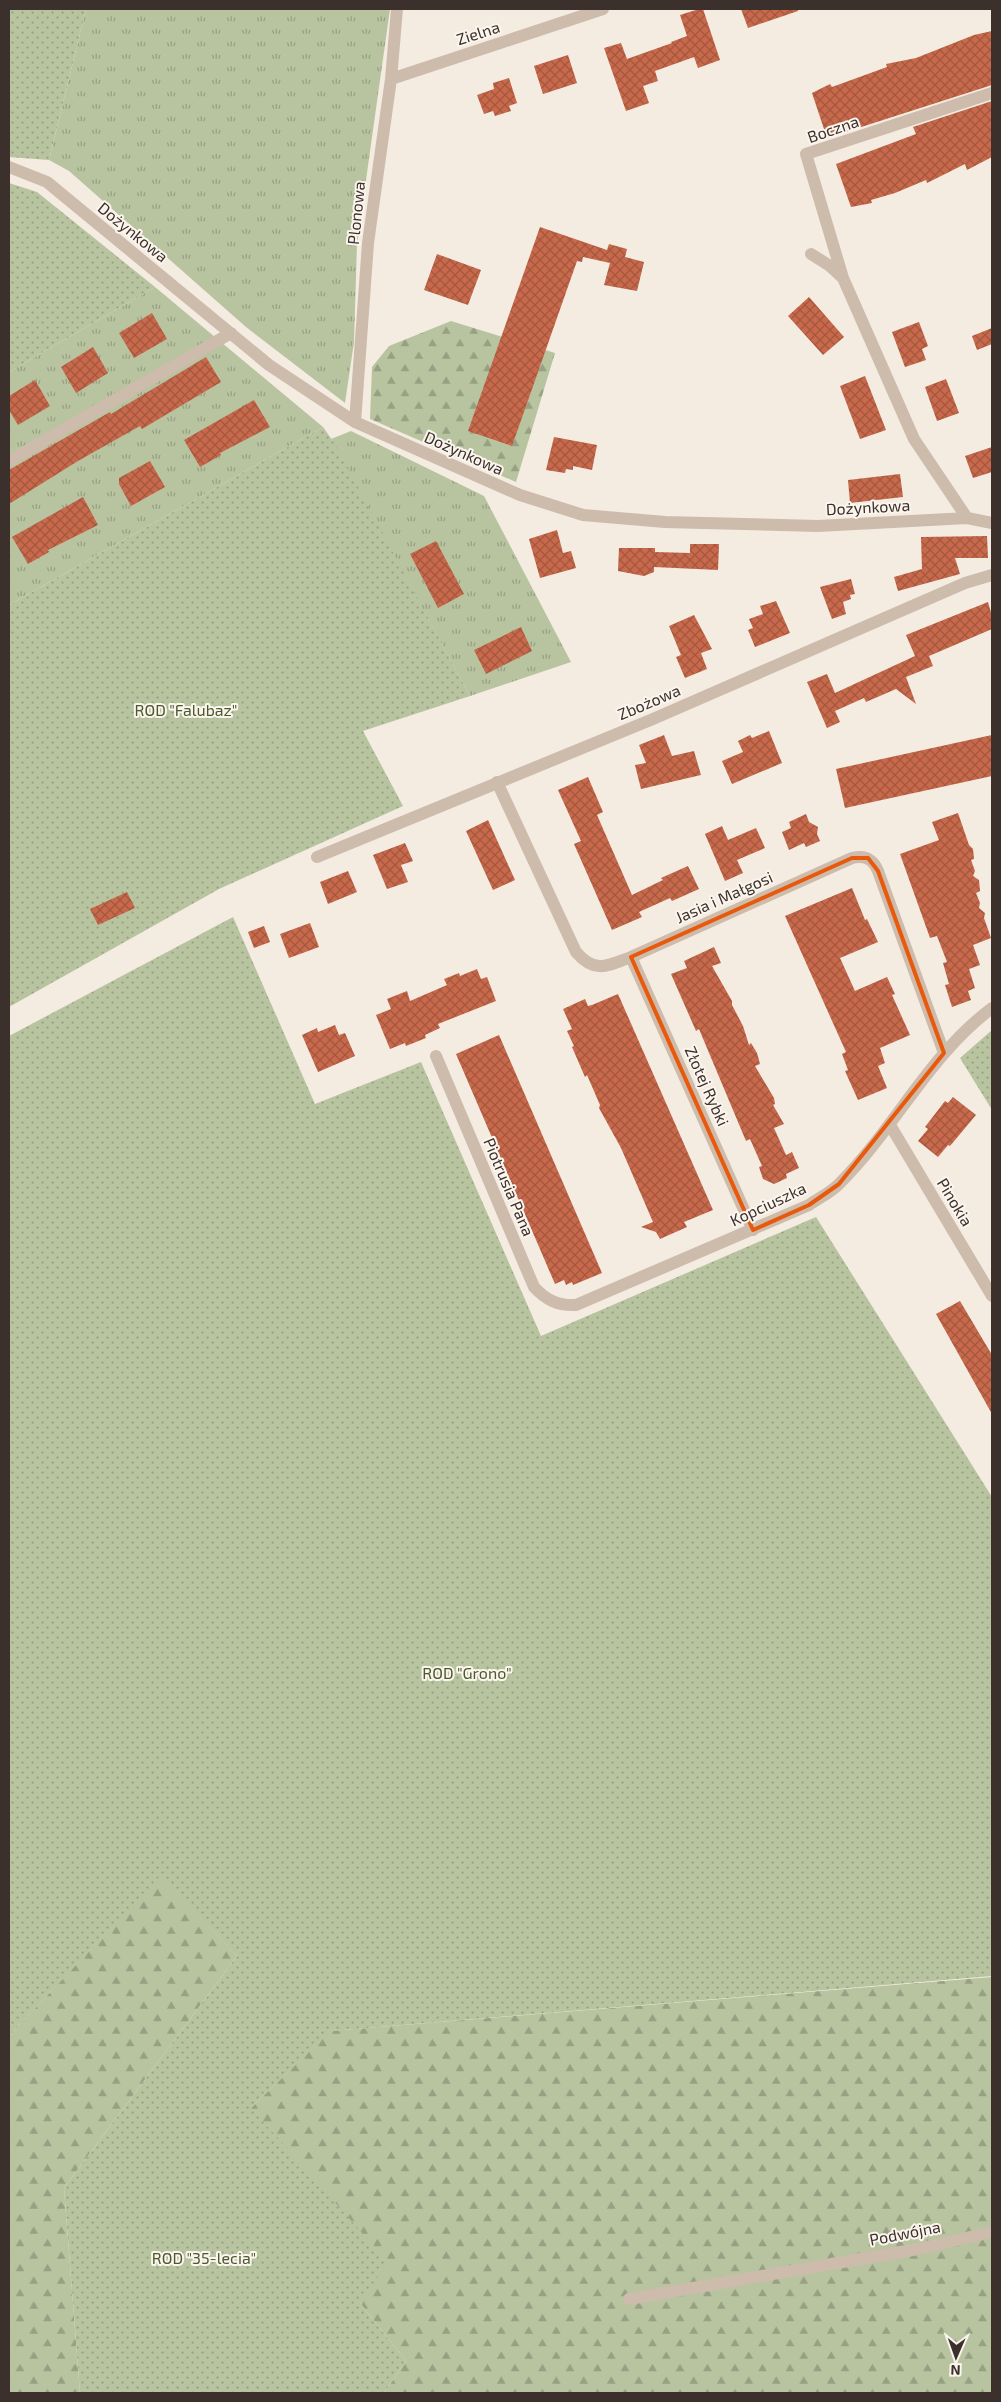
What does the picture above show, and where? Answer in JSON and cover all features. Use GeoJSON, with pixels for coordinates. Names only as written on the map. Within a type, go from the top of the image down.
{"type":"FeatureCollection","features":[{"type":"Feature","properties":{"kind":"street","name":"Plonowa"},"geometry":{"type":"LineString","coordinates":[[355,422],[368,243],[391,79],[397,9]]}},
{"type":"Feature","properties":{"kind":"street","name":"Zielna"},"geometry":{"type":"LineString","coordinates":[[391,79],[603,9]]}},
{"type":"Feature","properties":{"kind":"street","name":"Boczna"},"geometry":{"type":"LineString","coordinates":[[967,518],[914,439],[843,278],[806,154],[992,93]]}},
{"type":"Feature","properties":{"kind":"street","name":"Dożynkowa"},"geometry":{"type":"LineString","coordinates":[[9,167],[48,182],[269,365],[355,422],[520,495],[582,515],[665,522],[818,526],[967,518],[992,523]]}},
{"type":"Feature","properties":{"kind":"street","name":"Boczna"},"geometry":{"type":"LineString","coordinates":[[811,254],[830,266],[843,278]]}},
{"type":"Feature","properties":{"kind":"street"},"geometry":{"type":"LineString","coordinates":[[9,460],[231,333]]}},
{"type":"Feature","properties":{"kind":"street","name":"Zbożowa"},"geometry":{"type":"LineString","coordinates":[[317,856],[653,719],[965,583],[992,575]]}},
{"type":"Feature","properties":{"kind":"street","name":"Jasia i Małgosi"},"geometry":{"type":"LineString","coordinates":[[497,782],[576,952],[586,963],[596,967],[609,966],[852,858],[860,856],[868,858],[874,863],[878,871],[944,1053]]}},
{"type":"Feature","properties":{"kind":"street","name":"Złotej Rybki"},"geometry":{"type":"LineString","coordinates":[[631,956],[753,1230]]}},
{"type":"Feature","properties":{"kind":"street","name":"Kopciuszka"},"geometry":{"type":"LineString","coordinates":[[576,1305],[809,1206],[839,1184],[890,1125],[944,1053],[960,1035],[992,1008]]}},
{"type":"Feature","properties":{"kind":"street","name":"Piotrusia Pana"},"geometry":{"type":"LineString","coordinates":[[436,1056],[534,1287],[552,1302],[565,1306],[576,1305]]}},
{"type":"Feature","properties":{"kind":"street","name":"Pinokia"},"geometry":{"type":"LineString","coordinates":[[890,1125],[992,1296]]}},
{"type":"Feature","properties":{"kind":"street","name":"Podwójna"},"geometry":{"type":"LineString","coordinates":[[629,2299],[822,2264],[918,2249],[992,2232]]}},
{"type":"Feature","properties":{"kind":"highlighted area"},"geometry":{"type":"Polygon","coordinates":[[[852,858],[868,858],[878,871],[944,1053],[839,1184],[809,1205],[753,1230],[631,957],[852,858]]]}},
{"type":"Feature","properties":{"kind":"green space"},"geometry":{"type":"Polygon","coordinates":[[[9,9],[86,9],[49,160],[9,157],[9,9]]]}},
{"type":"Feature","properties":{"kind":"green space"},"geometry":{"type":"Polygon","coordinates":[[[86,9],[390,9],[357,244],[354,342],[345,403],[246,327],[69,171],[49,160],[86,9]]]}},
{"type":"Feature","properties":{"kind":"green space"},"geometry":{"type":"Polygon","coordinates":[[[9,183],[37,192],[155,287],[9,372],[9,183]]]}},
{"type":"Feature","properties":{"kind":"green space"},"geometry":{"type":"Polygon","coordinates":[[[155,287],[323,427],[9,605],[9,372],[155,287]]]}},
{"type":"Feature","properties":{"kind":"green space"},"geometry":{"type":"Polygon","coordinates":[[[451,321],[555,353],[516,482],[370,419],[372,367],[389,346],[451,321]]]}},
{"type":"Feature","properties":{"kind":"green space","name":"ROD \"Falubaz\""},"geometry":{"type":"Polygon","coordinates":[[[323,427],[335,444],[470,696],[363,731],[403,806],[219,889],[9,1007],[9,605],[323,427]]]}},
{"type":"Feature","properties":{"kind":"green space"},"geometry":{"type":"Polygon","coordinates":[[[351,431],[484,496],[571,662],[470,696],[331,439],[351,431]]]}},
{"type":"Feature","properties":{"kind":"green space","name":"ROD \"Grono\""},"geometry":{"type":"Polygon","coordinates":[[[233,917],[315,1104],[421,1062],[541,1336],[816,1217],[992,1497],[992,1976],[331,2031],[251,2108],[388,2262],[360,2303],[406,2361],[384,2393],[80,2393],[64,2188],[237,1956],[160,1876],[9,2036],[9,1036],[233,917]]]}},
{"type":"Feature","properties":{"kind":"green space"},"geometry":{"type":"Polygon","coordinates":[[[992,1030],[992,1110],[960,1058],[992,1030]]]}},
{"type":"Feature","properties":{"kind":"green space"},"geometry":{"type":"Polygon","coordinates":[[[160,1875],[237,1956],[64,2188],[80,2393],[9,2393],[9,2036],[160,1875]]]}},
{"type":"Feature","properties":{"kind":"green space"},"geometry":{"type":"Polygon","coordinates":[[[992,1977],[992,2393],[384,2393],[406,2361],[360,2303],[251,2108],[330,2031],[992,1977]]]}},
{"type":"Feature","properties":{"kind":"building"},"geometry":{"type":"Polygon","coordinates":[[[703,9],[720,60],[698,68],[694,57],[655,71],[658,81],[643,86],[649,103],[626,111],[604,48],[621,43],[627,59],[672,43],[687,36],[680,15],[703,9]]]}},
{"type":"Feature","properties":{"kind":"building"},"geometry":{"type":"Polygon","coordinates":[[[741,9],[798,9],[798,11],[748,28],[741,9]]]}},
{"type":"Feature","properties":{"kind":"building"},"geometry":{"type":"Polygon","coordinates":[[[992,31],[992,85],[827,138],[812,93],[830,84],[832,87],[887,67],[886,64],[916,58],[974,35],[992,31]]]}},
{"type":"Feature","properties":{"kind":"building"},"geometry":{"type":"Polygon","coordinates":[[[568,55],[577,83],[543,94],[534,66],[568,55]]]}},
{"type":"Feature","properties":{"kind":"building"},"geometry":{"type":"Polygon","coordinates":[[[509,78],[517,103],[509,106],[511,111],[495,116],[493,111],[484,114],[477,95],[494,89],[493,83],[509,78]]]}},
{"type":"Feature","properties":{"kind":"building"},"geometry":{"type":"Polygon","coordinates":[[[992,101],[992,157],[967,170],[965,164],[927,183],[926,180],[895,193],[871,200],[872,203],[851,207],[836,164],[916,134],[913,127],[992,101]]]}},
{"type":"Feature","properties":{"kind":"building"},"geometry":{"type":"Polygon","coordinates":[[[540,227],[607,250],[609,244],[627,249],[625,257],[644,262],[637,291],[604,285],[610,263],[583,257],[582,262],[577,261],[512,446],[468,431],[540,227]]]}},
{"type":"Feature","properties":{"kind":"building"},"geometry":{"type":"Polygon","coordinates":[[[437,254],[481,270],[468,305],[424,290],[437,254]]]}},
{"type":"Feature","properties":{"kind":"building"},"geometry":{"type":"Polygon","coordinates":[[[809,297],[844,337],[823,355],[788,316],[809,297]]]}},
{"type":"Feature","properties":{"kind":"building"},"geometry":{"type":"Polygon","coordinates":[[[152,313],[167,339],[134,358],[119,333],[152,313]]]}},
{"type":"Feature","properties":{"kind":"building"},"geometry":{"type":"Polygon","coordinates":[[[919,322],[928,346],[922,349],[926,360],[905,367],[892,332],[919,322]]]}},
{"type":"Feature","properties":{"kind":"building"},"geometry":{"type":"Polygon","coordinates":[[[992,328],[992,344],[977,350],[972,336],[992,328]]]}},
{"type":"Feature","properties":{"kind":"building"},"geometry":{"type":"Polygon","coordinates":[[[93,347],[108,373],[76,393],[61,367],[93,347]]]}},
{"type":"Feature","properties":{"kind":"building"},"geometry":{"type":"Polygon","coordinates":[[[206,357],[221,382],[142,429],[140,426],[78,461],[9,504],[9,470],[110,412],[111,414],[206,357]]]}},
{"type":"Feature","properties":{"kind":"building"},"geometry":{"type":"Polygon","coordinates":[[[865,376],[886,430],[860,439],[840,386],[865,376]]]}},
{"type":"Feature","properties":{"kind":"building"},"geometry":{"type":"Polygon","coordinates":[[[946,379],[959,413],[937,421],[925,387],[946,379]]]}},
{"type":"Feature","properties":{"kind":"building"},"geometry":{"type":"Polygon","coordinates":[[[35,380],[50,406],[18,425],[9,410],[9,396],[35,380]]]}},
{"type":"Feature","properties":{"kind":"building"},"geometry":{"type":"Polygon","coordinates":[[[254,400],[270,427],[220,453],[221,455],[200,467],[184,440],[254,400]]]}},
{"type":"Feature","properties":{"kind":"building"},"geometry":{"type":"Polygon","coordinates":[[[554,437],[597,445],[592,470],[573,466],[573,470],[566,469],[565,473],[546,470],[554,437]]]}},
{"type":"Feature","properties":{"kind":"building"},"geometry":{"type":"Polygon","coordinates":[[[992,447],[992,472],[973,478],[965,456],[992,447]]]}},
{"type":"Feature","properties":{"kind":"building"},"geometry":{"type":"Polygon","coordinates":[[[150,461],[165,487],[131,506],[119,484],[119,478],[150,461]]]}},
{"type":"Feature","properties":{"kind":"building"},"geometry":{"type":"Polygon","coordinates":[[[900,474],[903,497],[850,503],[848,480],[900,474]]]}},
{"type":"Feature","properties":{"kind":"building"},"geometry":{"type":"Polygon","coordinates":[[[83,497],[98,525],[48,550],[49,552],[28,564],[12,537],[83,497]]]}},
{"type":"Feature","properties":{"kind":"building"},"geometry":{"type":"Polygon","coordinates":[[[557,530],[563,553],[571,551],[576,568],[540,578],[529,539],[557,530]]]}},
{"type":"Feature","properties":{"kind":"building"},"geometry":{"type":"Polygon","coordinates":[[[987,536],[988,558],[955,558],[960,574],[898,591],[894,577],[922,569],[921,537],[987,536]]]}},
{"type":"Feature","properties":{"kind":"building"},"geometry":{"type":"Polygon","coordinates":[[[436,541],[464,594],[438,608],[410,554],[436,541]]]}},
{"type":"Feature","properties":{"kind":"building"},"geometry":{"type":"Polygon","coordinates":[[[690,544],[719,544],[718,570],[654,567],[654,572],[644,576],[618,571],[619,548],[655,548],[655,552],[690,553],[690,544]]]}},
{"type":"Feature","properties":{"kind":"building"},"geometry":{"type":"Polygon","coordinates":[[[851,579],[855,594],[850,595],[851,599],[843,602],[846,614],[832,619],[820,587],[851,579]]]}},
{"type":"Feature","properties":{"kind":"building"},"geometry":{"type":"Polygon","coordinates":[[[776,601],[790,633],[755,647],[748,630],[753,628],[749,619],[763,614],[760,606],[776,601]]]}},
{"type":"Feature","properties":{"kind":"building"},"geometry":{"type":"Polygon","coordinates":[[[988,602],[992,616],[992,629],[929,656],[933,666],[906,677],[916,704],[896,689],[866,702],[864,698],[835,711],[840,722],[827,728],[807,682],[827,674],[835,693],[915,656],[906,635],[988,602]]]}},
{"type":"Feature","properties":{"kind":"building"},"geometry":{"type":"Polygon","coordinates":[[[694,615],[712,649],[701,653],[707,669],[685,678],[676,657],[681,655],[669,626],[694,615]]]}},
{"type":"Feature","properties":{"kind":"building"},"geometry":{"type":"Polygon","coordinates":[[[521,627],[532,651],[486,674],[474,650],[521,627]]]}},
{"type":"Feature","properties":{"kind":"building"},"geometry":{"type":"Polygon","coordinates":[[[769,731],[782,763],[732,784],[722,761],[743,752],[738,741],[750,735],[752,738],[769,731]]]}},
{"type":"Feature","properties":{"kind":"building"},"geometry":{"type":"Polygon","coordinates":[[[664,735],[672,756],[694,751],[701,775],[641,789],[635,765],[646,763],[639,745],[664,735]]]}},
{"type":"Feature","properties":{"kind":"building"},"geometry":{"type":"Polygon","coordinates":[[[992,735],[992,776],[845,808],[836,769],[992,735]]]}},
{"type":"Feature","properties":{"kind":"building"},"geometry":{"type":"Polygon","coordinates":[[[588,777],[603,812],[597,815],[632,895],[663,880],[661,878],[688,866],[699,889],[672,901],[670,898],[639,912],[642,917],[612,930],[574,844],[581,841],[558,790],[588,777]]]}},
{"type":"Feature","properties":{"kind":"building"},"geometry":{"type":"Polygon","coordinates":[[[958,813],[969,845],[973,849],[974,859],[971,860],[975,871],[973,876],[979,880],[980,891],[976,893],[980,903],[979,908],[985,913],[984,918],[991,938],[973,945],[980,965],[969,969],[975,988],[968,991],[971,1000],[952,1007],[945,985],[949,984],[943,963],[947,962],[937,936],[930,938],[900,854],[939,840],[932,822],[958,813]]]}},
{"type":"Feature","properties":{"kind":"building"},"geometry":{"type":"Polygon","coordinates":[[[806,814],[809,822],[818,827],[817,834],[820,841],[806,847],[804,843],[789,850],[782,832],[791,828],[789,822],[806,814]]]}},
{"type":"Feature","properties":{"kind":"building"},"geometry":{"type":"Polygon","coordinates":[[[488,820],[515,880],[493,890],[466,831],[488,820]]]}},
{"type":"Feature","properties":{"kind":"building"},"geometry":{"type":"Polygon","coordinates":[[[722,826],[728,840],[756,828],[765,848],[737,860],[743,873],[725,881],[705,834],[722,826]]]}},
{"type":"Feature","properties":{"kind":"building"},"geometry":{"type":"Polygon","coordinates":[[[405,843],[413,861],[401,865],[408,882],[387,889],[373,855],[405,843]]]}},
{"type":"Feature","properties":{"kind":"building"},"geometry":{"type":"Polygon","coordinates":[[[348,871],[357,892],[328,904],[320,882],[348,871]]]}},
{"type":"Feature","properties":{"kind":"building"},"geometry":{"type":"Polygon","coordinates":[[[852,888],[865,920],[867,919],[878,942],[840,958],[855,991],[887,977],[895,994],[892,995],[910,1035],[880,1048],[885,1063],[878,1066],[887,1088],[858,1100],[845,1071],[848,1070],[842,1054],[846,1052],[785,916],[852,888]]]}},
{"type":"Feature","properties":{"kind":"building"},"geometry":{"type":"Polygon","coordinates":[[[127,892],[135,908],[98,925],[90,909],[127,892]]]}},
{"type":"Feature","properties":{"kind":"building"},"geometry":{"type":"Polygon","coordinates":[[[310,923],[319,947],[289,958],[280,934],[310,923]]]}},
{"type":"Feature","properties":{"kind":"building"},"geometry":{"type":"Polygon","coordinates":[[[264,926],[270,942],[254,948],[248,932],[264,926]]]}},
{"type":"Feature","properties":{"kind":"building"},"geometry":{"type":"Polygon","coordinates":[[[714,947],[721,963],[712,966],[732,1001],[749,1045],[751,1043],[757,1053],[760,1064],[755,1066],[774,1098],[775,1104],[773,1105],[784,1124],[774,1128],[786,1155],[792,1152],[799,1168],[786,1174],[787,1178],[774,1184],[763,1179],[759,1167],[762,1166],[750,1139],[746,1141],[699,1029],[696,1031],[671,974],[687,968],[684,961],[714,947]]]}},
{"type":"Feature","properties":{"kind":"building"},"geometry":{"type":"Polygon","coordinates":[[[477,969],[481,979],[487,977],[496,1001],[438,1024],[440,1028],[425,1035],[426,1038],[406,1046],[405,1043],[390,1049],[376,1015],[391,1009],[387,999],[407,991],[410,1001],[447,985],[444,979],[459,973],[460,976],[477,969]]]}},
{"type":"Feature","properties":{"kind":"building"},"geometry":{"type":"Polygon","coordinates":[[[618,994],[713,1210],[684,1222],[687,1227],[660,1239],[656,1232],[641,1227],[653,1222],[621,1148],[599,1108],[600,1105],[587,1075],[585,1077],[572,1047],[574,1046],[567,1031],[572,1029],[563,1009],[585,999],[588,1006],[618,994]]]}},
{"type":"Feature","properties":{"kind":"building"},"geometry":{"type":"Polygon","coordinates":[[[335,1025],[339,1035],[345,1033],[355,1056],[318,1072],[302,1035],[317,1028],[318,1032],[335,1025]]]}},
{"type":"Feature","properties":{"kind":"building"},"geometry":{"type":"Polygon","coordinates":[[[499,1035],[602,1273],[573,1285],[572,1282],[566,1285],[564,1280],[555,1284],[456,1054],[499,1035]]]}},
{"type":"Feature","properties":{"kind":"building"},"geometry":{"type":"Polygon","coordinates":[[[953,1097],[976,1115],[950,1146],[948,1145],[938,1157],[918,1141],[928,1129],[925,1127],[945,1101],[948,1103],[953,1097]]]}},
{"type":"Feature","properties":{"kind":"building"},"geometry":{"type":"Polygon","coordinates":[[[960,1301],[992,1355],[992,1414],[936,1314],[960,1301]]]}},
{"type":"Feature","properties":{"kind":"park label","name":"ROD \"35-lecia\""},"geometry":{"type":"Point","coordinates":[204,2258]}}]}
